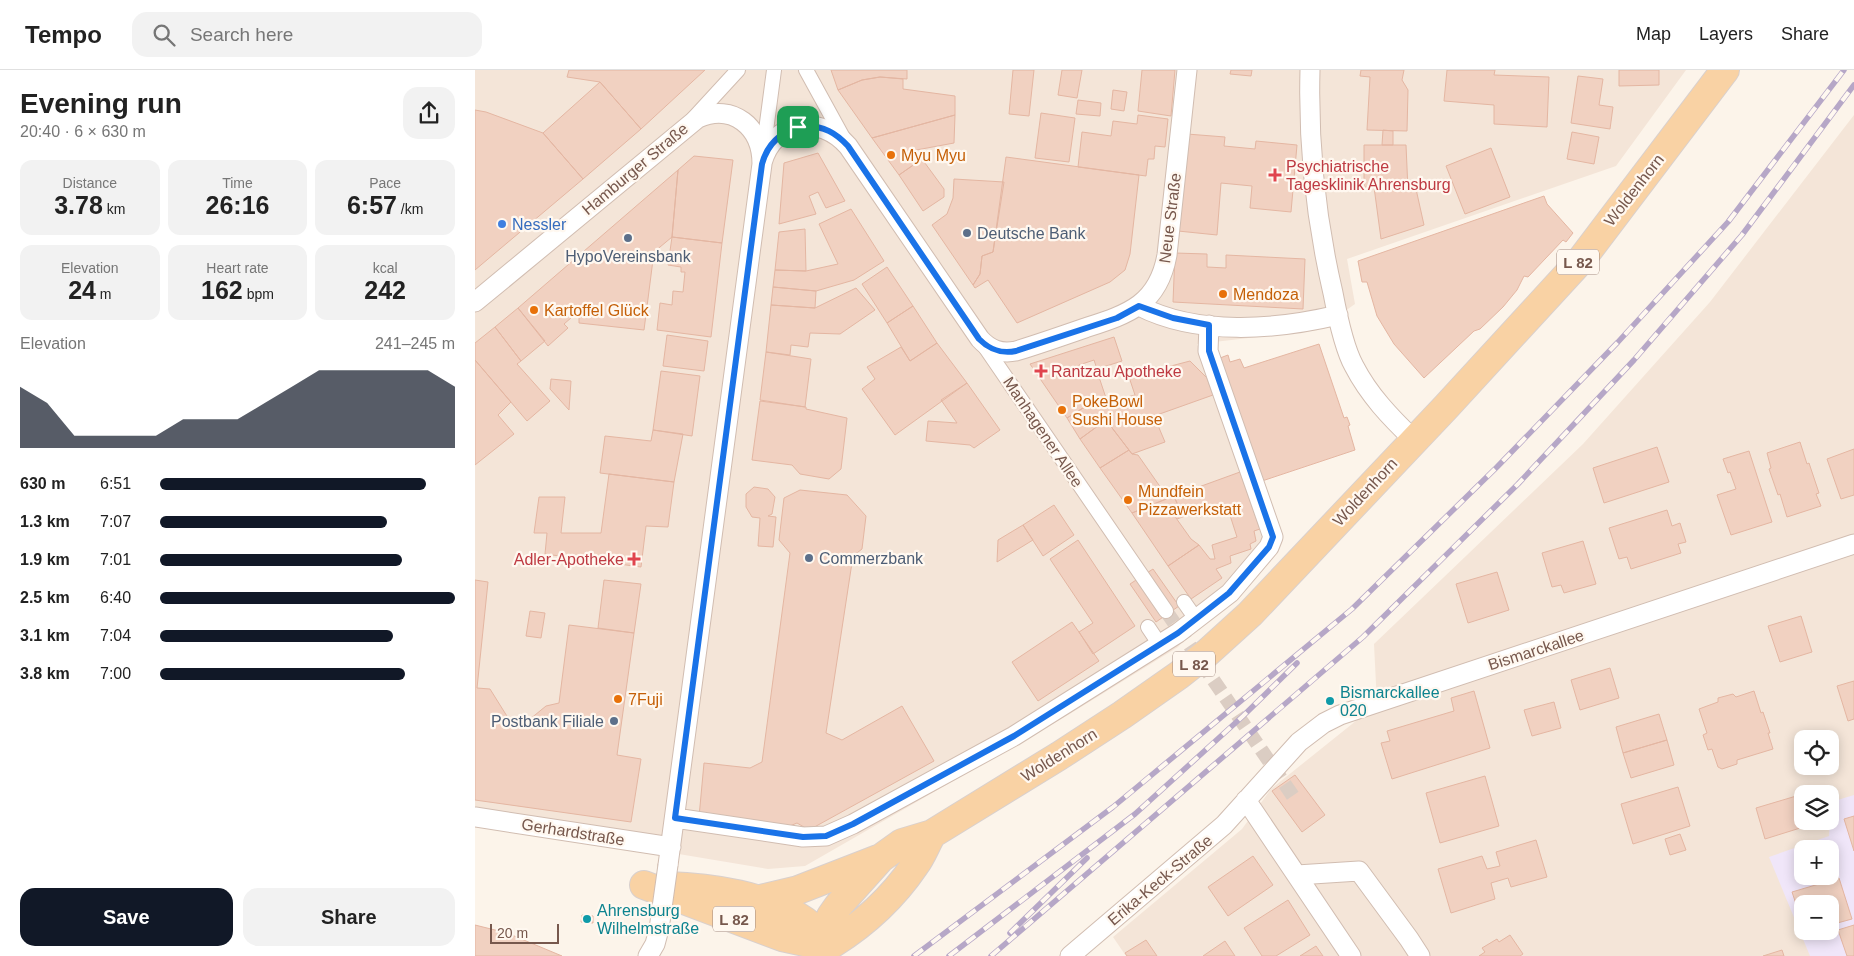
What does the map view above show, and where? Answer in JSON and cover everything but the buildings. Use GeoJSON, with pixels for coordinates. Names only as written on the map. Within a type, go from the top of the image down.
{"type":"FeatureCollection","features":[{"type":"Feature","properties":{"kind":"main road","name":"Woldenhorn"},"geometry":{"type":"LineString","coordinates":[[827,947],[828,927],[831,916],[837,906],[881,858],[902,843],[931,834],[1059,756],[1152,694],[1207,653],[1278,585],[1533,314],[1581,260],[1725,70]]}},
{"type":"Feature","properties":{"kind":"main road"},"geometry":{"type":"LineString","coordinates":[[827,947],[863,923],[903,882],[916,864],[931,834]]}},
{"type":"Feature","properties":{"kind":"main road","name":"Woldenhorn"},"geometry":{"type":"LineString","coordinates":[[756,900],[798,890],[881,858]]}},
{"type":"Feature","properties":{"kind":"main road","name":"Woldenhorn"},"geometry":{"type":"LineString","coordinates":[[644,885],[696,887],[756,900],[782,909],[805,921],[827,947],[782,937],[644,885]]}},
{"type":"Feature","properties":{"kind":"street"},"geometry":{"type":"LineString","coordinates":[[688,124],[738,70]]}},
{"type":"Feature","properties":{"kind":"street"},"geometry":{"type":"LineString","coordinates":[[648,956],[655,944],[659,929],[675,818],[774,70]]}},
{"type":"Feature","properties":{"kind":"street"},"geometry":{"type":"LineString","coordinates":[[805,70],[848,146]]}},
{"type":"Feature","properties":{"kind":"street","name":"Neue Straße"},"geometry":{"type":"LineString","coordinates":[[979,339],[994,350],[1010,352],[1117,318],[1139,306],[1156,287],[1165,267],[1187,70]]}},
{"type":"Feature","properties":{"kind":"street"},"geometry":{"type":"LineString","coordinates":[[1310,70],[1310,137],[1314,187],[1323,252],[1337,315],[1353,365],[1367,388],[1377,403],[1414,440]]}},
{"type":"Feature","properties":{"kind":"street","name":"Hamburger Straße"},"geometry":{"type":"LineString","coordinates":[[475,302],[688,124],[698,118],[711,114],[725,114],[739,119],[750,128],[758,140],[762,153],[762,164]]}},
{"type":"Feature","properties":{"kind":"street","name":"Manhagener Allee"},"geometry":{"type":"LineString","coordinates":[[762,164],[765,154],[772,143],[783,133],[798,127],[813,126],[828,129],[848,146],[1166,611]]}},
{"type":"Feature","properties":{"kind":"street"},"geometry":{"type":"LineString","coordinates":[[1139,306],[1173,318],[1209,325],[1280,326],[1311,322],[1337,315]]}},
{"type":"Feature","properties":{"kind":"street"},"geometry":{"type":"LineString","coordinates":[[675,818],[768,833],[803,837],[826,836],[853,824],[1014,736],[1160,645],[1229,593],[1269,547],[1273,537],[1209,351],[1209,325]]}},
{"type":"Feature","properties":{"kind":"street","name":"Bismarckallee"},"geometry":{"type":"LineString","coordinates":[[1246,800],[1299,742],[1324,723],[1341,715],[1854,544]]}},
{"type":"Feature","properties":{"kind":"street"},"geometry":{"type":"LineString","coordinates":[[1185,602],[1196,619]]}},
{"type":"Feature","properties":{"kind":"street"},"geometry":{"type":"LineString","coordinates":[[1148,627],[1160,645]]}},
{"type":"Feature","properties":{"kind":"street"},"geometry":{"type":"LineString","coordinates":[[1246,800],[1351,956]]}},
{"type":"Feature","properties":{"kind":"street","name":"Erika-Keck-Straße"},"geometry":{"type":"LineString","coordinates":[[1070,956],[1224,825],[1246,800]]}},
{"type":"Feature","properties":{"kind":"street","name":"Gerhardstraße"},"geometry":{"type":"LineString","coordinates":[[475,817],[669,856]]}},
{"type":"Feature","properties":{"kind":"street"},"geometry":{"type":"LineString","coordinates":[[1297,875],[1359,871],[1420,956]]}},
{"type":"Feature","properties":{"kind":"shaded area"},"geometry":{"type":"Polygon","coordinates":[[[475,70],[1686,70],[1616,166],[1347,259],[1355,304],[1318,330],[1197,344],[1267,541],[1226,592],[1178,647],[1068,715],[805,866],[768,869],[475,820],[475,70]]]}},
{"type":"Feature","properties":{"kind":"shaded area"},"geometry":{"type":"Polygon","coordinates":[[[1854,115],[1854,956],[1126,956],[1113,937],[1242,829],[1271,789],[1377,704],[1374,644],[1583,444],[1710,302],[1854,115]]]}},
{"type":"Feature","properties":{"kind":"shaded area"},"geometry":{"type":"Polygon","coordinates":[[[1854,795],[1854,956],[1810,956],[1803,940],[1839,940],[1839,895],[1794,895],[1794,917],[1769,857],[1794,848],[1794,885],[1839,885],[1839,840],[1818,840],[1829,836],[1829,830],[1839,830],[1839,800],[1854,795]]]}},
{"type":"Feature","properties":{"kind":"tunnel"},"geometry":{"type":"LineString","coordinates":[[1166,611],[1295,799]]}},
{"type":"Feature","properties":{"kind":"railway"},"geometry":{"type":"LineString","coordinates":[[914,956],[1113,807],[1352,609],[1497,467],[1618,342],[1728,222],[1844,70]]}},
{"type":"Feature","properties":{"kind":"railway"},"geometry":{"type":"LineString","coordinates":[[991,956],[1363,637],[1518,484],[1634,360],[1742,235],[1854,85]]}},
{"type":"Feature","properties":{"kind":"railway"},"geometry":{"type":"LineString","coordinates":[[949,956],[1135,814],[1243,716],[1297,663]]}},
{"type":"Feature","properties":{"kind":"railway"},"geometry":{"type":"LineString","coordinates":[[1010,933],[1087,858]]}},
{"type":"Feature","properties":{"kind":"place","name":"Myu Myu"},"geometry":{"type":"Point","coordinates":[891,155]}},
{"type":"Feature","properties":{"kind":"place","name":"Psychiatrische Tagesklinik Ahrensburg"},"geometry":{"type":"Point","coordinates":[1275,175]}},
{"type":"Feature","properties":{"kind":"place","name":"Nessler"},"geometry":{"type":"Point","coordinates":[502,224]}},
{"type":"Feature","properties":{"kind":"place","name":"Deutsche Bank"},"geometry":{"type":"Point","coordinates":[967,233]}},
{"type":"Feature","properties":{"kind":"place","name":"HypoVereinsbank"},"geometry":{"type":"Point","coordinates":[628,238]}},
{"type":"Feature","properties":{"kind":"place","name":"Mendoza"},"geometry":{"type":"Point","coordinates":[1223,294]}},
{"type":"Feature","properties":{"kind":"place","name":"Kartoffel Glück"},"geometry":{"type":"Point","coordinates":[534,310]}},
{"type":"Feature","properties":{"kind":"place","name":"Rantzau Apotheke"},"geometry":{"type":"Point","coordinates":[1041,371]}},
{"type":"Feature","properties":{"kind":"place","name":"PokeBowl Sushi House"},"geometry":{"type":"Point","coordinates":[1062,410]}},
{"type":"Feature","properties":{"kind":"place","name":"Mundfein Pizzawerkstatt"},"geometry":{"type":"Point","coordinates":[1128,500]}},
{"type":"Feature","properties":{"kind":"place","name":"Commerzbank"},"geometry":{"type":"Point","coordinates":[809,558]}},
{"type":"Feature","properties":{"kind":"place","name":"Adler-Apotheke"},"geometry":{"type":"Point","coordinates":[634,559]}},
{"type":"Feature","properties":{"kind":"place","name":"7Fuji"},"geometry":{"type":"Point","coordinates":[618,699]}},
{"type":"Feature","properties":{"kind":"place","name":"Bismarckallee 020"},"geometry":{"type":"Point","coordinates":[1330,701]}},
{"type":"Feature","properties":{"kind":"place","name":"Postbank Filiale"},"geometry":{"type":"Point","coordinates":[614,721]}},
{"type":"Feature","properties":{"kind":"place","name":"Ahrensburg Wilhelmstraße"},"geometry":{"type":"Point","coordinates":[587,919]}},
{"type":"Feature","properties":{"kind":"route"},"geometry":{"type":"LineString","coordinates":[[813,126],[828,129],[843,140],[979,339],[989,348],[1005,353],[1016,351],[1117,318],[1139,306],[1158,314],[1209,325],[1209,351],[1273,537],[1269,547],[1229,593],[1178,633],[1154,649],[1014,736],[853,824],[826,836],[803,837],[675,818],[762,164],[765,154],[777,137],[790,129],[798,127],[813,126]]}}]}
